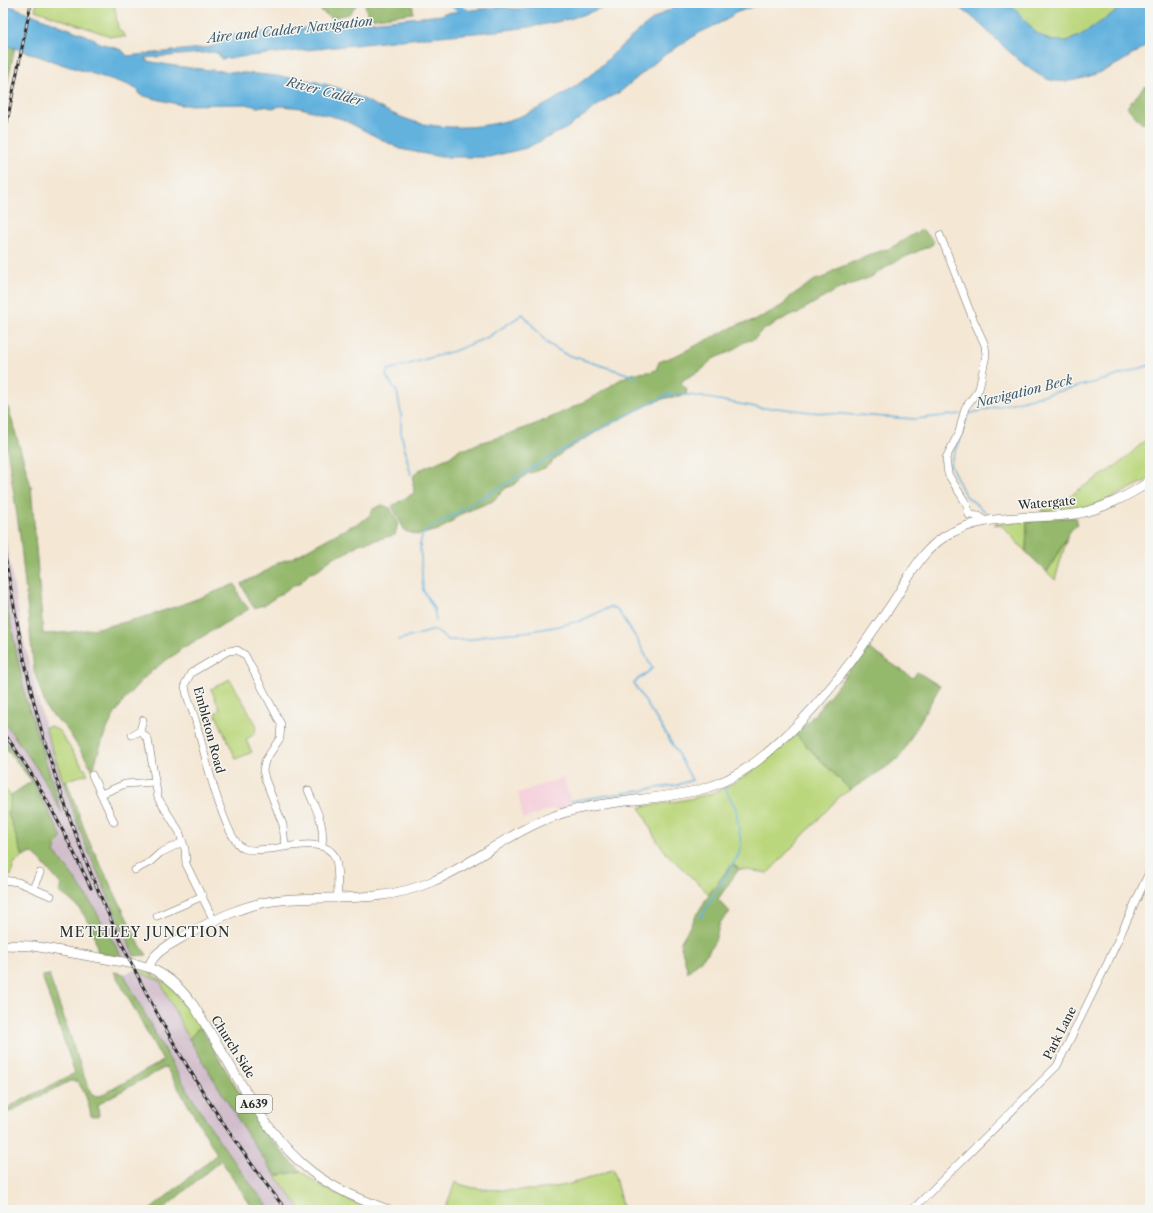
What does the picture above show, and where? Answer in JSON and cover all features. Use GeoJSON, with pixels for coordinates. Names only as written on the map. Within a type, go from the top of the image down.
{"type":"FeatureCollection","features":[{"type":"Feature","properties":{"kind":"main road","name":"Watergate"},"geometry":{"type":"LineString","coordinates":[[149,967],[152,959],[159,952],[214,920],[246,907],[269,901],[282,900],[378,897],[422,886],[448,874],[520,831],[566,812],[699,790],[714,785],[739,772],[774,748],[798,726],[866,641],[925,552],[945,536],[963,528],[986,522],[1021,517],[1086,512],[1120,498],[1150,482]]}},
{"type":"Feature","properties":{"kind":"main road","name":"A639"},"geometry":{"type":"LineString","coordinates":[[3,945],[33,946],[149,967]]}},
{"type":"Feature","properties":{"kind":"main road","name":"Church Side"},"geometry":{"type":"LineString","coordinates":[[149,967],[166,976],[183,992],[272,1133],[290,1153],[312,1172],[334,1186],[388,1210]]}},
{"type":"Feature","properties":{"kind":"street"},"geometry":{"type":"LineString","coordinates":[[940,235],[973,320],[985,345],[986,355],[980,389],[965,408],[959,432],[946,458],[948,474],[967,505],[969,515]]}},
{"type":"Feature","properties":{"kind":"street"},"geometry":{"type":"LineString","coordinates":[[969,515],[979,516],[986,522]]}},
{"type":"Feature","properties":{"kind":"street"},"geometry":{"type":"LineString","coordinates":[[963,528],[964,520],[969,515]]}},
{"type":"Feature","properties":{"kind":"street","name":"Embleton Road"},"geometry":{"type":"LineString","coordinates":[[285,847],[283,825],[263,770],[265,761],[280,738],[281,724],[245,655],[237,650],[232,650],[190,673],[186,680],[185,688],[192,707],[213,788],[236,842],[242,848],[254,850],[322,845]]}},
{"type":"Feature","properties":{"kind":"street"},"geometry":{"type":"LineString","coordinates":[[132,735],[140,731],[143,720]]}},
{"type":"Feature","properties":{"kind":"street"},"geometry":{"type":"LineString","coordinates":[[140,731],[148,739],[154,782],[158,798],[179,831],[183,842],[186,864],[214,920]]}},
{"type":"Feature","properties":{"kind":"street"},"geometry":{"type":"LineString","coordinates":[[92,775],[114,822]]}},
{"type":"Feature","properties":{"kind":"street"},"geometry":{"type":"LineString","coordinates":[[101,794],[125,784],[154,782]]}},
{"type":"Feature","properties":{"kind":"street"},"geometry":{"type":"LineString","coordinates":[[308,790],[322,824],[324,832],[322,845],[332,851],[336,860],[338,899]]}},
{"type":"Feature","properties":{"kind":"street"},"geometry":{"type":"LineString","coordinates":[[135,870],[150,862],[160,853],[183,842]]}},
{"type":"Feature","properties":{"kind":"street","name":"Park Lane"},"geometry":{"type":"LineString","coordinates":[[912,1210],[1057,1066],[1108,962],[1150,870]]}},
{"type":"Feature","properties":{"kind":"street"},"geometry":{"type":"LineString","coordinates":[[33,888],[40,873]]}},
{"type":"Feature","properties":{"kind":"street"},"geometry":{"type":"LineString","coordinates":[[3,880],[18,882],[51,896]]}},
{"type":"Feature","properties":{"kind":"street"},"geometry":{"type":"LineString","coordinates":[[157,916],[203,896]]}},
{"type":"Feature","properties":{"kind":"shaded area"},"geometry":{"type":"Polygon","coordinates":[[[3,523],[22,634],[45,727],[83,839],[134,956],[132,958],[122,957],[112,939],[108,936],[95,909],[68,869],[54,852],[62,837],[28,773],[3,738],[3,720],[42,776],[61,810],[35,730],[12,637],[3,587],[3,523]]]}},
{"type":"Feature","properties":{"kind":"shaded area"},"geometry":{"type":"Polygon","coordinates":[[[564,777],[572,806],[555,811],[554,808],[523,819],[518,793],[564,777]]]}},
{"type":"Feature","properties":{"kind":"shaded area"},"geometry":{"type":"Polygon","coordinates":[[[137,969],[138,972],[160,981],[189,1039],[249,1137],[301,1210],[271,1210],[220,1144],[155,1035],[124,974],[137,969]]]}},
{"type":"Feature","properties":{"kind":"green space"},"geometry":{"type":"Polygon","coordinates":[[[37,3],[114,3],[118,28],[126,37],[110,36],[35,10],[37,3]]]}},
{"type":"Feature","properties":{"kind":"green space"},"geometry":{"type":"Polygon","coordinates":[[[311,3],[358,3],[349,14],[331,18],[311,3]]]}},
{"type":"Feature","properties":{"kind":"green space"},"geometry":{"type":"Polygon","coordinates":[[[365,3],[409,3],[413,6],[413,13],[368,19],[365,3]]]}},
{"type":"Feature","properties":{"kind":"green space"},"geometry":{"type":"Polygon","coordinates":[[[1010,3],[1127,3],[1096,27],[1084,34],[1072,39],[1060,41],[1048,39],[1032,30],[1010,3]]]}},
{"type":"Feature","properties":{"kind":"green space"},"geometry":{"type":"Polygon","coordinates":[[[3,43],[15,46],[3,106],[3,43]]]}},
{"type":"Feature","properties":{"kind":"green space"},"geometry":{"type":"Polygon","coordinates":[[[1150,86],[1150,120],[1142,124],[1127,107],[1144,87],[1150,86]]]}},
{"type":"Feature","properties":{"kind":"green space"},"geometry":{"type":"Polygon","coordinates":[[[919,231],[924,231],[934,241],[932,245],[896,261],[871,277],[839,289],[807,307],[798,314],[790,315],[760,332],[755,339],[744,342],[734,350],[713,359],[703,369],[683,380],[681,383],[687,389],[686,395],[666,398],[654,402],[603,428],[563,452],[545,468],[527,474],[515,484],[506,488],[493,501],[458,515],[452,522],[438,530],[418,535],[405,531],[392,506],[414,493],[414,475],[419,470],[450,457],[461,448],[466,449],[479,443],[526,428],[556,415],[586,401],[629,375],[656,370],[659,362],[679,354],[739,324],[754,321],[783,305],[791,296],[815,280],[825,277],[834,270],[882,250],[889,249],[919,231]]]}},
{"type":"Feature","properties":{"kind":"green space"},"geometry":{"type":"Polygon","coordinates":[[[8,407],[31,486],[43,634],[93,629],[141,618],[235,584],[240,598],[249,609],[178,651],[179,652],[157,667],[137,685],[113,717],[101,744],[93,770],[66,728],[47,710],[34,671],[20,536],[6,441],[4,409],[8,407]]]}},
{"type":"Feature","properties":{"kind":"green space"},"geometry":{"type":"Polygon","coordinates":[[[1150,436],[1150,478],[1146,481],[1103,502],[1086,508],[1041,512],[1041,510],[1066,498],[1119,464],[1150,436]]]}},
{"type":"Feature","properties":{"kind":"green space"},"geometry":{"type":"Polygon","coordinates":[[[382,505],[390,508],[398,522],[395,535],[359,544],[346,553],[334,557],[316,571],[311,572],[299,584],[294,585],[264,605],[254,608],[241,584],[270,569],[276,563],[292,558],[349,527],[360,523],[370,515],[373,509],[382,505]]]}},
{"type":"Feature","properties":{"kind":"green space"},"geometry":{"type":"Polygon","coordinates":[[[1075,517],[1078,524],[1071,530],[1047,572],[1026,552],[1027,523],[1040,519],[1075,517]]]}},
{"type":"Feature","properties":{"kind":"green space"},"geometry":{"type":"Polygon","coordinates":[[[1040,519],[1027,523],[1026,552],[1002,526],[994,524],[1040,519]]]}},
{"type":"Feature","properties":{"kind":"green space"},"geometry":{"type":"Polygon","coordinates":[[[1067,538],[1055,580],[1047,572],[1067,538]]]}},
{"type":"Feature","properties":{"kind":"green space"},"geometry":{"type":"Polygon","coordinates":[[[3,587],[26,699],[62,813],[42,776],[3,720],[3,587]]]}},
{"type":"Feature","properties":{"kind":"green space"},"geometry":{"type":"Polygon","coordinates":[[[867,647],[913,678],[917,672],[940,686],[900,757],[850,790],[796,735],[820,708],[867,647]]]}},
{"type":"Feature","properties":{"kind":"green space"},"geometry":{"type":"Polygon","coordinates":[[[230,679],[257,726],[254,734],[246,740],[252,752],[236,759],[215,713],[220,710],[211,689],[230,679]]]}},
{"type":"Feature","properties":{"kind":"green space"},"geometry":{"type":"Polygon","coordinates":[[[51,726],[59,731],[88,774],[63,781],[45,727],[51,726]]]}},
{"type":"Feature","properties":{"kind":"green space"},"geometry":{"type":"Polygon","coordinates":[[[796,735],[850,790],[840,796],[768,873],[739,869],[732,864],[709,894],[667,854],[654,836],[640,807],[694,798],[724,788],[753,771],[796,735]]]}},
{"type":"Feature","properties":{"kind":"green space"},"geometry":{"type":"Polygon","coordinates":[[[3,738],[28,773],[62,837],[54,852],[68,869],[95,909],[108,936],[112,939],[122,957],[98,953],[90,925],[75,904],[59,892],[62,886],[41,861],[32,853],[23,857],[8,813],[11,795],[32,781],[3,745],[3,738]]]}},
{"type":"Feature","properties":{"kind":"green space"},"geometry":{"type":"Polygon","coordinates":[[[66,780],[88,839],[140,945],[147,955],[134,956],[83,839],[63,781],[66,780]]]}},
{"type":"Feature","properties":{"kind":"green space"},"geometry":{"type":"Polygon","coordinates":[[[3,788],[11,795],[8,813],[23,857],[14,863],[11,876],[3,876],[3,788]]]}},
{"type":"Feature","properties":{"kind":"green space"},"geometry":{"type":"Polygon","coordinates":[[[732,864],[739,869],[718,899],[730,912],[720,923],[715,941],[707,954],[688,972],[680,943],[709,894],[732,864]]]}},
{"type":"Feature","properties":{"kind":"green space"},"geometry":{"type":"Polygon","coordinates":[[[137,969],[158,978],[167,984],[188,1007],[200,1026],[189,1039],[160,981],[138,972],[137,969]]]}},
{"type":"Feature","properties":{"kind":"green space"},"geometry":{"type":"Polygon","coordinates":[[[114,972],[124,974],[156,1036],[191,1096],[249,1183],[271,1210],[254,1210],[221,1160],[162,1210],[150,1210],[217,1154],[166,1067],[103,1101],[98,1106],[99,1116],[91,1116],[88,1102],[76,1081],[70,1081],[3,1115],[3,1110],[75,1073],[42,976],[49,975],[92,1095],[100,1096],[163,1061],[114,972]]]}},
{"type":"Feature","properties":{"kind":"green space"},"geometry":{"type":"Polygon","coordinates":[[[200,1026],[258,1121],[285,1155],[301,1171],[276,1176],[249,1137],[189,1039],[200,1026]]]}},
{"type":"Feature","properties":{"kind":"green space"},"geometry":{"type":"Polygon","coordinates":[[[613,1169],[623,1210],[445,1210],[455,1182],[466,1186],[483,1189],[545,1189],[571,1184],[613,1169]]]}},
{"type":"Feature","properties":{"kind":"green space"},"geometry":{"type":"Polygon","coordinates":[[[301,1171],[319,1185],[370,1210],[301,1210],[276,1176],[301,1171]]]}},
{"type":"Feature","properties":{"kind":"water","name":"River Calder"},"geometry":{"type":"Polygon","coordinates":[[[690,2],[764,3],[735,13],[726,20],[699,33],[663,56],[620,92],[608,98],[567,128],[526,148],[489,157],[441,157],[400,149],[342,119],[301,108],[281,106],[272,108],[264,106],[257,107],[246,104],[181,105],[140,95],[138,90],[126,84],[3,44],[3,3],[95,39],[97,42],[122,50],[127,56],[211,47],[217,44],[220,37],[223,36],[442,15],[444,13],[500,7],[516,9],[563,3],[611,3],[591,12],[569,19],[499,31],[221,59],[219,54],[214,52],[145,58],[147,61],[189,68],[295,78],[316,82],[342,89],[397,115],[422,124],[465,127],[494,124],[508,120],[531,112],[553,101],[594,72],[619,48],[651,21],[673,7],[690,2]]]}},
{"type":"Feature","properties":{"kind":"water"},"geometry":{"type":"Polygon","coordinates":[[[949,3],[1010,3],[1035,32],[1051,41],[1069,41],[1088,31],[1127,3],[1150,3],[1150,42],[1129,57],[1101,72],[1072,81],[1047,79],[1040,76],[1028,67],[970,15],[949,3]]]}},
{"type":"Feature","properties":{"kind":"waterway"},"geometry":{"type":"LineString","coordinates":[[449,3],[471,14]]}},
{"type":"Feature","properties":{"kind":"waterway"},"geometry":{"type":"LineString","coordinates":[[411,475],[401,433],[401,413],[397,392],[386,376],[388,370],[454,351],[488,337],[523,314],[547,343],[565,354],[637,377]]}},
{"type":"Feature","properties":{"kind":"waterway","name":"Navigation Beck"},"geometry":{"type":"LineString","coordinates":[[962,432],[968,414],[1104,380],[1150,365]]}},
{"type":"Feature","properties":{"kind":"waterway"},"geometry":{"type":"LineString","coordinates":[[436,621],[434,609],[423,590],[420,544],[423,533],[586,436],[669,394],[691,395],[761,408],[777,408],[811,412],[916,419],[960,414]]}},
{"type":"Feature","properties":{"kind":"waterway","name":"Navigation Beck"},"geometry":{"type":"LineString","coordinates":[[961,435],[950,464],[965,495],[987,513]]}},
{"type":"Feature","properties":{"kind":"waterway"},"geometry":{"type":"LineString","coordinates":[[398,640],[435,630],[448,640],[469,640],[487,635],[525,632],[580,621],[610,607],[616,608],[637,639],[652,668],[634,684],[673,745],[692,780],[677,785],[571,801]]}},
{"type":"Feature","properties":{"kind":"waterway"},"geometry":{"type":"LineString","coordinates":[[700,918],[738,856],[741,845],[736,809],[724,786]]}},
{"type":"Feature","properties":{"kind":"railway"},"geometry":{"type":"LineString","coordinates":[[3,142],[31,3]]}},
{"type":"Feature","properties":{"kind":"railway"},"geometry":{"type":"LineString","coordinates":[[3,546],[26,665],[43,736],[63,800],[87,863],[113,924],[142,985],[174,1044],[209,1101],[246,1156],[286,1210]]}},
{"type":"Feature","properties":{"kind":"railway"},"geometry":{"type":"LineString","coordinates":[[3,732],[40,788],[91,888]]}},
{"type":"Feature","properties":{"kind":"district","name":"METHLEY JUNCTION"},"geometry":{"type":"Point","coordinates":[145,932]}},
{"type":"Feature","properties":{"kind":"water label","name":"Aire and Calder Navigation"},"geometry":{"type":"Point","coordinates":[290,29]}}]}
